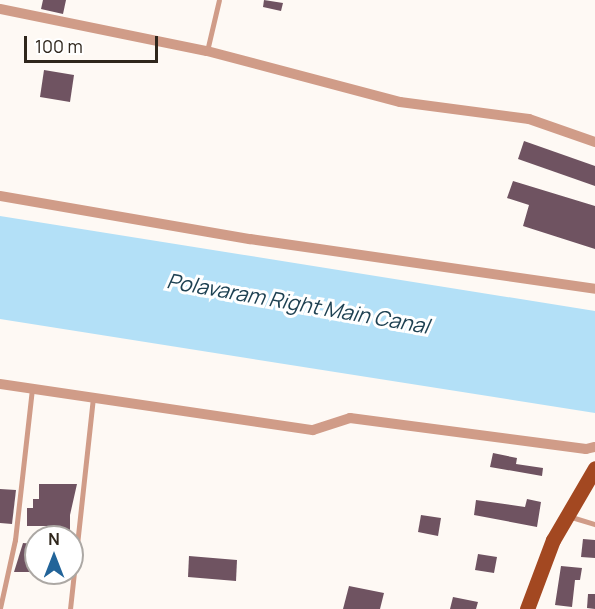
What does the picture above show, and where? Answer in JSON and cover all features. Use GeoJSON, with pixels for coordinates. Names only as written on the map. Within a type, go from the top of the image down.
{"type":"FeatureCollection","features":[{"type":"Feature","properties":{"kind":"main road"},"geometry":{"type":"LineString","coordinates":[[527,609],[566,516],[595,468]]}},
{"type":"Feature","properties":{"kind":"street"},"geometry":{"type":"LineString","coordinates":[[0,9],[207,51],[400,102],[529,119],[595,142]]}},
{"type":"Feature","properties":{"kind":"street"},"geometry":{"type":"LineString","coordinates":[[0,196],[250,239],[595,289]]}},
{"type":"Feature","properties":{"kind":"street"},"geometry":{"type":"LineString","coordinates":[[0,384],[314,430],[350,418],[586,449],[595,447]]}},
{"type":"Feature","properties":{"kind":"lane"},"geometry":{"type":"LineString","coordinates":[[207,51],[219,0]]}},
{"type":"Feature","properties":{"kind":"lane"},"geometry":{"type":"LineString","coordinates":[[0,608],[15,540],[32,388]]}},
{"type":"Feature","properties":{"kind":"lane"},"geometry":{"type":"LineString","coordinates":[[70,609],[93,397]]}},
{"type":"Feature","properties":{"kind":"lane"},"geometry":{"type":"LineString","coordinates":[[566,516],[595,524]]}},
{"type":"Feature","properties":{"kind":"water","name":"Polavaram Right Main Canal"},"geometry":{"type":"Polygon","coordinates":[[[0,216],[595,311],[595,413],[0,319],[0,216]]]}},
{"type":"Feature","properties":{"kind":"building"},"geometry":{"type":"Polygon","coordinates":[[[43,0],[66,0],[63,14],[41,9],[43,0]]]}},
{"type":"Feature","properties":{"kind":"building"},"geometry":{"type":"Polygon","coordinates":[[[264,0],[283,3],[281,11],[263,7],[264,0]]]}},
{"type":"Feature","properties":{"kind":"building"},"geometry":{"type":"Polygon","coordinates":[[[44,70],[74,75],[70,102],[40,97],[44,70]]]}},
{"type":"Feature","properties":{"kind":"building"},"geometry":{"type":"Polygon","coordinates":[[[524,141],[595,166],[595,186],[518,159],[524,141]]]}},
{"type":"Feature","properties":{"kind":"building"},"geometry":{"type":"Polygon","coordinates":[[[513,181],[595,206],[595,249],[523,226],[529,205],[507,198],[513,181]]]}},
{"type":"Feature","properties":{"kind":"building"},"geometry":{"type":"Polygon","coordinates":[[[493,453],[517,458],[516,464],[543,468],[542,476],[490,467],[493,453]]]}},
{"type":"Feature","properties":{"kind":"building"},"geometry":{"type":"Polygon","coordinates":[[[39,484],[77,484],[70,525],[27,525],[27,508],[33,508],[33,499],[39,499],[39,484]]]}},
{"type":"Feature","properties":{"kind":"building"},"geometry":{"type":"Polygon","coordinates":[[[0,489],[16,490],[12,524],[0,523],[0,489]]]}},
{"type":"Feature","properties":{"kind":"building"},"geometry":{"type":"Polygon","coordinates":[[[527,499],[541,502],[537,527],[474,515],[476,500],[525,507],[527,499]]]}},
{"type":"Feature","properties":{"kind":"building"},"geometry":{"type":"Polygon","coordinates":[[[421,515],[441,518],[438,536],[418,532],[421,515]]]}},
{"type":"Feature","properties":{"kind":"building"},"geometry":{"type":"Polygon","coordinates":[[[583,539],[595,540],[595,558],[581,557],[583,539]]]}},
{"type":"Feature","properties":{"kind":"building"},"geometry":{"type":"Polygon","coordinates":[[[23,543],[24,543],[24,572],[14,572],[23,543]]]}},
{"type":"Feature","properties":{"kind":"building"},"geometry":{"type":"Polygon","coordinates":[[[478,554],[497,557],[494,573],[475,570],[478,554]]]}},
{"type":"Feature","properties":{"kind":"building"},"geometry":{"type":"Polygon","coordinates":[[[189,556],[237,560],[236,581],[188,577],[189,556]]]}},
{"type":"Feature","properties":{"kind":"building"},"geometry":{"type":"Polygon","coordinates":[[[561,566],[582,568],[580,580],[575,580],[572,607],[555,605],[561,566]]]}},
{"type":"Feature","properties":{"kind":"building"},"geometry":{"type":"Polygon","coordinates":[[[349,586],[384,593],[380,609],[343,609],[349,586]]]}},
{"type":"Feature","properties":{"kind":"building"},"geometry":{"type":"Polygon","coordinates":[[[588,594],[595,594],[595,609],[587,608],[588,594]]]}},
{"type":"Feature","properties":{"kind":"building"},"geometry":{"type":"Polygon","coordinates":[[[453,597],[478,602],[476,609],[450,609],[453,597]]]}}]}
